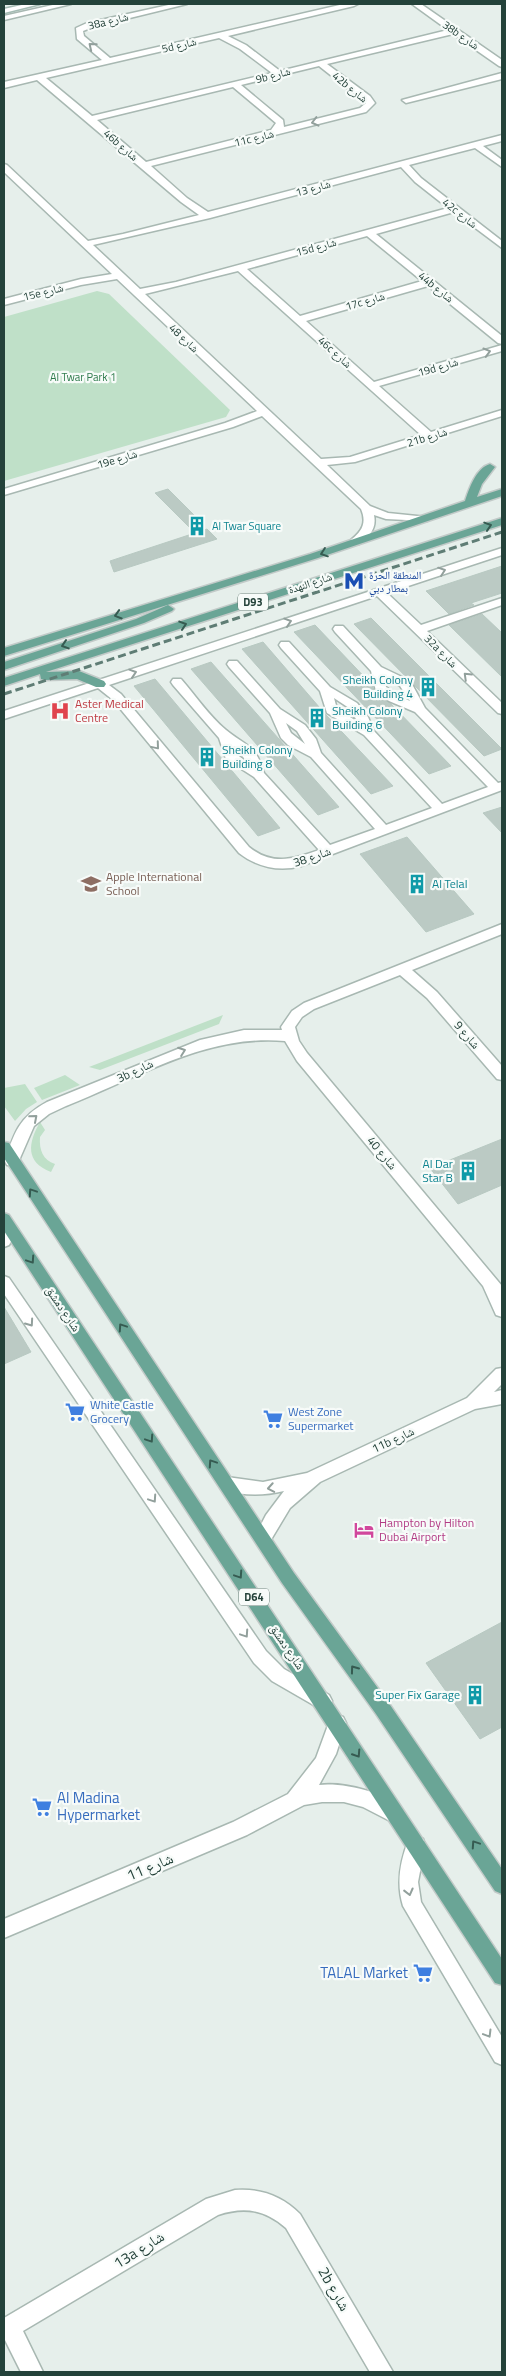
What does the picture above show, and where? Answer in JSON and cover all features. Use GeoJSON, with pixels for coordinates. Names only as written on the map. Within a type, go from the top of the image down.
{"type":"FeatureCollection","features":[{"type":"Feature","properties":{"kind":"main road"},"geometry":{"type":"LineString","coordinates":[[470,502],[476,484],[490,467]]}},
{"type":"Feature","properties":{"kind":"main road","name":"شارع النهدة"},"geometry":{"type":"LineString","coordinates":[[4,652],[132,611],[191,595],[502,492]]}},
{"type":"Feature","properties":{"kind":"main road","name":"شارع النهدة"},"geometry":{"type":"LineString","coordinates":[[4,683],[502,521]]}},
{"type":"Feature","properties":{"kind":"main road"},"geometry":{"type":"LineString","coordinates":[[4,666],[140,621],[166,610],[191,595]]}},
{"type":"Feature","properties":{"kind":"main road"},"geometry":{"type":"LineString","coordinates":[[4,683],[70,674],[87,677],[100,684]]}},
{"type":"Feature","properties":{"kind":"main road"},"geometry":{"type":"LineString","coordinates":[[8,1154],[228,1484],[288,1578],[382,1708],[502,1885]]}},
{"type":"Feature","properties":{"kind":"main road","name":"شارع دمشق"},"geometry":{"type":"LineString","coordinates":[[6,1230],[323,1701],[502,1976]]}},
{"type":"Feature","properties":{"kind":"street"},"geometry":{"type":"LineString","coordinates":[[4,11],[36,4]]}},
{"type":"Feature","properties":{"kind":"street"},"geometry":{"type":"LineString","coordinates":[[4,18],[67,4]]}},
{"type":"Feature","properties":{"kind":"street","name":"38a شارع"},"geometry":{"type":"LineString","coordinates":[[110,61],[80,37],[79,30],[90,25],[183,4]]}},
{"type":"Feature","properties":{"kind":"street","name":"5d شارع"},"geometry":{"type":"LineString","coordinates":[[4,85],[354,4]]}},
{"type":"Feature","properties":{"kind":"street","name":"38b شارع"},"geometry":{"type":"LineString","coordinates":[[416,5],[502,64]]}},
{"type":"Feature","properties":{"kind":"street","name":"9b شارع"},"geometry":{"type":"LineString","coordinates":[[91,119],[455,31]]}},
{"type":"Feature","properties":{"kind":"street"},"geometry":{"type":"LineString","coordinates":[[230,33],[243,47],[278,74]]}},
{"type":"Feature","properties":{"kind":"street"},"geometry":{"type":"LineString","coordinates":[[220,35],[243,47]]}},
{"type":"Feature","properties":{"kind":"street","name":"42b شارع"},"geometry":{"type":"LineString","coordinates":[[320,64],[368,98],[370,105],[363,110]]}},
{"type":"Feature","properties":{"kind":"street","name":"46b شارع"},"geometry":{"type":"LineString","coordinates":[[43,76],[202,217]]}},
{"type":"Feature","properties":{"kind":"street"},"geometry":{"type":"LineString","coordinates":[[406,100],[502,76]]}},
{"type":"Feature","properties":{"kind":"street"},"geometry":{"type":"LineString","coordinates":[[234,84],[280,122],[280,126],[274,133]]}},
{"type":"Feature","properties":{"kind":"street","name":"11c شارع"},"geometry":{"type":"LineString","coordinates":[[145,165],[363,110]]}},
{"type":"Feature","properties":{"kind":"street","name":"شارع 13"},"geometry":{"type":"LineString","coordinates":[[88,247],[502,138]]}},
{"type":"Feature","properties":{"kind":"street"},"geometry":{"type":"LineString","coordinates":[[477,145],[502,164]]}},
{"type":"Feature","properties":{"kind":"street","name":"42c شارع"},"geometry":{"type":"LineString","coordinates":[[398,166],[502,246]]}},
{"type":"Feature","properties":{"kind":"street","name":"شارع 48"},"geometry":{"type":"LineString","coordinates":[[4,168],[366,508],[386,516],[423,519]]}},
{"type":"Feature","properties":{"kind":"street"},"geometry":{"type":"LineString","coordinates":[[4,184],[18,180]]}},
{"type":"Feature","properties":{"kind":"street","name":"15d شارع"},"geometry":{"type":"LineString","coordinates":[[140,296],[455,209]]}},
{"type":"Feature","properties":{"kind":"street","name":"44b شارع"},"geometry":{"type":"LineString","coordinates":[[369,233],[502,341]]}},
{"type":"Feature","properties":{"kind":"street","name":"46c شارع"},"geometry":{"type":"LineString","coordinates":[[240,268],[429,436]]}},
{"type":"Feature","properties":{"kind":"street","name":"15e شارع"},"geometry":{"type":"LineString","coordinates":[[4,302],[116,273]]}},
{"type":"Feature","properties":{"kind":"street","name":"17c شارع"},"geometry":{"type":"LineString","coordinates":[[299,320],[430,282]]}},
{"type":"Feature","properties":{"kind":"street","name":"19d شارع"},"geometry":{"type":"LineString","coordinates":[[373,386],[502,348]]}},
{"type":"Feature","properties":{"kind":"street","name":"21b شارع"},"geometry":{"type":"LineString","coordinates":[[317,463],[351,460],[502,413]]}},
{"type":"Feature","properties":{"kind":"street","name":"19e شارع"},"geometry":{"type":"LineString","coordinates":[[4,492],[266,415]]}},
{"type":"Feature","properties":{"kind":"street","name":"21b شارع"},"geometry":{"type":"LineString","coordinates":[[329,473],[351,460]]}},
{"type":"Feature","properties":{"kind":"street"},"geometry":{"type":"LineString","coordinates":[[355,542],[369,530],[371,525],[366,508]]}},
{"type":"Feature","properties":{"kind":"street"},"geometry":{"type":"LineString","coordinates":[[4,715],[502,551]]}},
{"type":"Feature","properties":{"kind":"street","name":"32a شارع"},"geometry":{"type":"LineString","coordinates":[[380,592],[502,710]]}},
{"type":"Feature","properties":{"kind":"street"},"geometry":{"type":"LineString","coordinates":[[420,629],[502,601]]}},
{"type":"Feature","properties":{"kind":"street"},"geometry":{"type":"LineString","coordinates":[[339,629],[377,670],[394,677],[408,686],[416,698],[419,709]]}},
{"type":"Feature","properties":{"kind":"street"},"geometry":{"type":"LineString","coordinates":[[285,645],[326,690],[343,697],[356,707],[364,718],[368,732]]}},
{"type":"Feature","properties":{"kind":"street"},"geometry":{"type":"LineString","coordinates":[[233,664],[276,712],[284,736],[315,754],[383,830]]}},
{"type":"Feature","properties":{"kind":"street"},"geometry":{"type":"LineString","coordinates":[[377,670],[378,684],[384,691],[419,709],[499,787]]}},
{"type":"Feature","properties":{"kind":"street"},"geometry":{"type":"LineString","coordinates":[[178,682],[222,733],[230,756],[238,763],[258,774],[328,851]]}},
{"type":"Feature","properties":{"kind":"street","name":"شارع 38"},"geometry":{"type":"LineString","coordinates":[[100,684],[117,697],[249,855],[267,863],[282,866],[296,864],[499,787]]}},
{"type":"Feature","properties":{"kind":"street"},"geometry":{"type":"LineString","coordinates":[[326,690],[331,710],[368,732],[440,809]]}},
{"type":"Feature","properties":{"kind":"street"},"geometry":{"type":"LineString","coordinates":[[290,1036],[288,1026],[291,1020],[308,1006],[502,929]]}},
{"type":"Feature","properties":{"kind":"street","name":"شارع 9"},"geometry":{"type":"LineString","coordinates":[[414,963],[427,983],[432,995]]}},
{"type":"Feature","properties":{"kind":"street","name":"شارع 9"},"geometry":{"type":"LineString","coordinates":[[400,968],[432,995],[502,1075]]}},
{"type":"Feature","properties":{"kind":"street","name":"3b شارع"},"geometry":{"type":"LineString","coordinates":[[8,1154],[29,1122],[43,1112],[154,1062],[215,1040],[253,1034],[290,1036]]}},
{"type":"Feature","properties":{"kind":"street","name":"شارع 40"},"geometry":{"type":"LineString","coordinates":[[290,1036],[302,1057],[487,1281],[502,1295]]}},
{"type":"Feature","properties":{"kind":"street","name":"شارع 40"},"geometry":{"type":"LineString","coordinates":[[487,1281],[502,1311]]}},
{"type":"Feature","properties":{"kind":"street"},"geometry":{"type":"LineString","coordinates":[[4,1282],[260,1657],[283,1678],[323,1701]]}},
{"type":"Feature","properties":{"kind":"street","name":"11b شارع"},"geometry":{"type":"LineString","coordinates":[[472,1403],[502,1374]]}},
{"type":"Feature","properties":{"kind":"street","name":"11b شارع"},"geometry":{"type":"LineString","coordinates":[[228,1484],[263,1490],[314,1477],[472,1403],[502,1396]]}},
{"type":"Feature","properties":{"kind":"street","name":"11b شارع"},"geometry":{"type":"LineString","coordinates":[[263,1538],[279,1508],[295,1491],[314,1477]]}},
{"type":"Feature","properties":{"kind":"street","name":"شارع 11"},"geometry":{"type":"LineString","coordinates":[[294,1801],[307,1788],[322,1765],[333,1740],[337,1723]]}},
{"type":"Feature","properties":{"kind":"street","name":"شارع 11"},"geometry":{"type":"LineString","coordinates":[[4,1929],[158,1864],[258,1820],[294,1801],[311,1795],[348,1794],[367,1798],[399,1818]]}},
{"type":"Feature","properties":{"kind":"street"},"geometry":{"type":"LineString","coordinates":[[416,1845],[407,1877],[407,1886],[413,1906],[502,2055]]}},
{"type":"Feature","properties":{"kind":"street","name":"13a شارع"},"geometry":{"type":"LineString","coordinates":[[7,2328],[213,2206],[241,2198],[268,2202],[280,2209]]}},
{"type":"Feature","properties":{"kind":"street","name":"2b شارع"},"geometry":{"type":"LineString","coordinates":[[280,2209],[299,2229],[382,2372]]}},
{"type":"Feature","properties":{"kind":"street"},"geometry":{"type":"LineString","coordinates":[[7,2328],[32,2372]]}},
{"type":"Feature","properties":{"kind":"green space","name":"Al Twar Park 1"},"geometry":{"type":"Polygon","coordinates":[[[97,291],[109,294],[230,410],[226,417],[4,481],[4,317],[97,291]]]}},
{"type":"Feature","properties":{"kind":"green space"},"geometry":{"type":"Polygon","coordinates":[[[223,1015],[219,1024],[100,1070],[89,1067],[223,1015]]]}},
{"type":"Feature","properties":{"kind":"green space"},"geometry":{"type":"Polygon","coordinates":[[[65,1075],[80,1085],[42,1100],[34,1088],[65,1075]]]}},
{"type":"Feature","properties":{"kind":"green space"},"geometry":{"type":"Polygon","coordinates":[[[25,1084],[37,1102],[26,1109],[15,1121],[4,1106],[4,1088],[25,1084]]]}},
{"type":"Feature","properties":{"kind":"green space"},"geometry":{"type":"Polygon","coordinates":[[[40,1122],[45,1130],[40,1137],[41,1150],[47,1160],[55,1164],[51,1172],[37,1163],[31,1151],[33,1137],[40,1122]]]}},
{"type":"Feature","properties":{"kind":"building"},"geometry":{"type":"Polygon","coordinates":[[[168,489],[199,520],[191,529],[155,493],[168,489]]]}},
{"type":"Feature","properties":{"kind":"building"},"geometry":{"type":"Polygon","coordinates":[[[207,529],[217,539],[114,572],[110,561],[207,529]]]}},
{"type":"Feature","properties":{"kind":"building"},"geometry":{"type":"Polygon","coordinates":[[[502,566],[502,593],[471,603],[474,605],[449,614],[426,591],[502,566]]]}},
{"type":"Feature","properties":{"kind":"building"},"geometry":{"type":"Polygon","coordinates":[[[482,614],[502,633],[502,677],[449,625],[482,614]]]}},
{"type":"Feature","properties":{"kind":"building","name":"Sheikh Colony Building 4"},"geometry":{"type":"Polygon","coordinates":[[[371,618],[502,749],[484,756],[354,624],[371,618]]]}},
{"type":"Feature","properties":{"kind":"building"},"geometry":{"type":"Polygon","coordinates":[[[315,625],[372,685],[375,692],[391,704],[451,766],[429,774],[294,632],[315,625]]]}},
{"type":"Feature","properties":{"kind":"building","name":"Sheikh Colony Building 6"},"geometry":{"type":"Polygon","coordinates":[[[263,642],[326,715],[393,786],[371,794],[242,649],[263,642]]]}},
{"type":"Feature","properties":{"kind":"building"},"geometry":{"type":"Polygon","coordinates":[[[211,662],[339,807],[318,815],[191,669],[211,662]]]}},
{"type":"Feature","properties":{"kind":"building","name":"Sheikh Colony Building 8"},"geometry":{"type":"Polygon","coordinates":[[[155,679],[280,828],[258,836],[134,686],[155,679]]]}},
{"type":"Feature","properties":{"kind":"building"},"geometry":{"type":"Polygon","coordinates":[[[502,807],[502,833],[483,813],[502,807]]]}},
{"type":"Feature","properties":{"kind":"building","name":"Al Telal"},"geometry":{"type":"Polygon","coordinates":[[[407,837],[474,914],[426,932],[360,854],[407,837]]]}},
{"type":"Feature","properties":{"kind":"building","name":"Al Dar Star B"},"geometry":{"type":"Polygon","coordinates":[[[502,1139],[502,1185],[458,1204],[430,1168],[502,1139]]]}},
{"type":"Feature","properties":{"kind":"building"},"geometry":{"type":"Polygon","coordinates":[[[4,1307],[31,1352],[4,1364],[4,1307]]]}},
{"type":"Feature","properties":{"kind":"building","name":"Super Fix Garage"},"geometry":{"type":"Polygon","coordinates":[[[502,1622],[502,1727],[480,1739],[426,1663],[502,1622]]]}},
{"type":"Feature","properties":{"kind":"railway"},"geometry":{"type":"LineString","coordinates":[[4,694],[502,532]]}},
{"type":"Feature","properties":{"kind":"place","name":"Al Twar Square"},"geometry":{"type":"Point","coordinates":[197,526]}},
{"type":"Feature","properties":{"kind":"place","name":"المنطقة الحرة بمطار دبي"},"geometry":{"type":"Point","coordinates":[354,581]}},
{"type":"Feature","properties":{"kind":"place","name":"Sheikh Colony Building 4"},"geometry":{"type":"Point","coordinates":[428,687]}},
{"type":"Feature","properties":{"kind":"place","name":"Aster Medical Centre"},"geometry":{"type":"Point","coordinates":[60,711]}},
{"type":"Feature","properties":{"kind":"place","name":"Sheikh Colony Building 6"},"geometry":{"type":"Point","coordinates":[317,718]}},
{"type":"Feature","properties":{"kind":"place","name":"Sheikh Colony Building 8"},"geometry":{"type":"Point","coordinates":[207,757]}},
{"type":"Feature","properties":{"kind":"place","name":"Apple International School"},"geometry":{"type":"Point","coordinates":[91,884]}},
{"type":"Feature","properties":{"kind":"place","name":"Al Telal"},"geometry":{"type":"Point","coordinates":[417,884]}},
{"type":"Feature","properties":{"kind":"place","name":"Al Dar Star B"},"geometry":{"type":"Point","coordinates":[468,1171]}},
{"type":"Feature","properties":{"kind":"place","name":"White Castle Grocery"},"geometry":{"type":"Point","coordinates":[75,1412]}},
{"type":"Feature","properties":{"kind":"place","name":"West Zone Supermarket"},"geometry":{"type":"Point","coordinates":[273,1419]}},
{"type":"Feature","properties":{"kind":"place","name":"Hampton by Hilton Dubai Airport"},"geometry":{"type":"Point","coordinates":[364,1530]}},
{"type":"Feature","properties":{"kind":"place","name":"Super Fix Garage"},"geometry":{"type":"Point","coordinates":[475,1695]}},
{"type":"Feature","properties":{"kind":"place","name":"Al Madina Hypermarket"},"geometry":{"type":"Point","coordinates":[42,1807]}},
{"type":"Feature","properties":{"kind":"place","name":"TALAL Market"},"geometry":{"type":"Point","coordinates":[423,1973]}}]}
